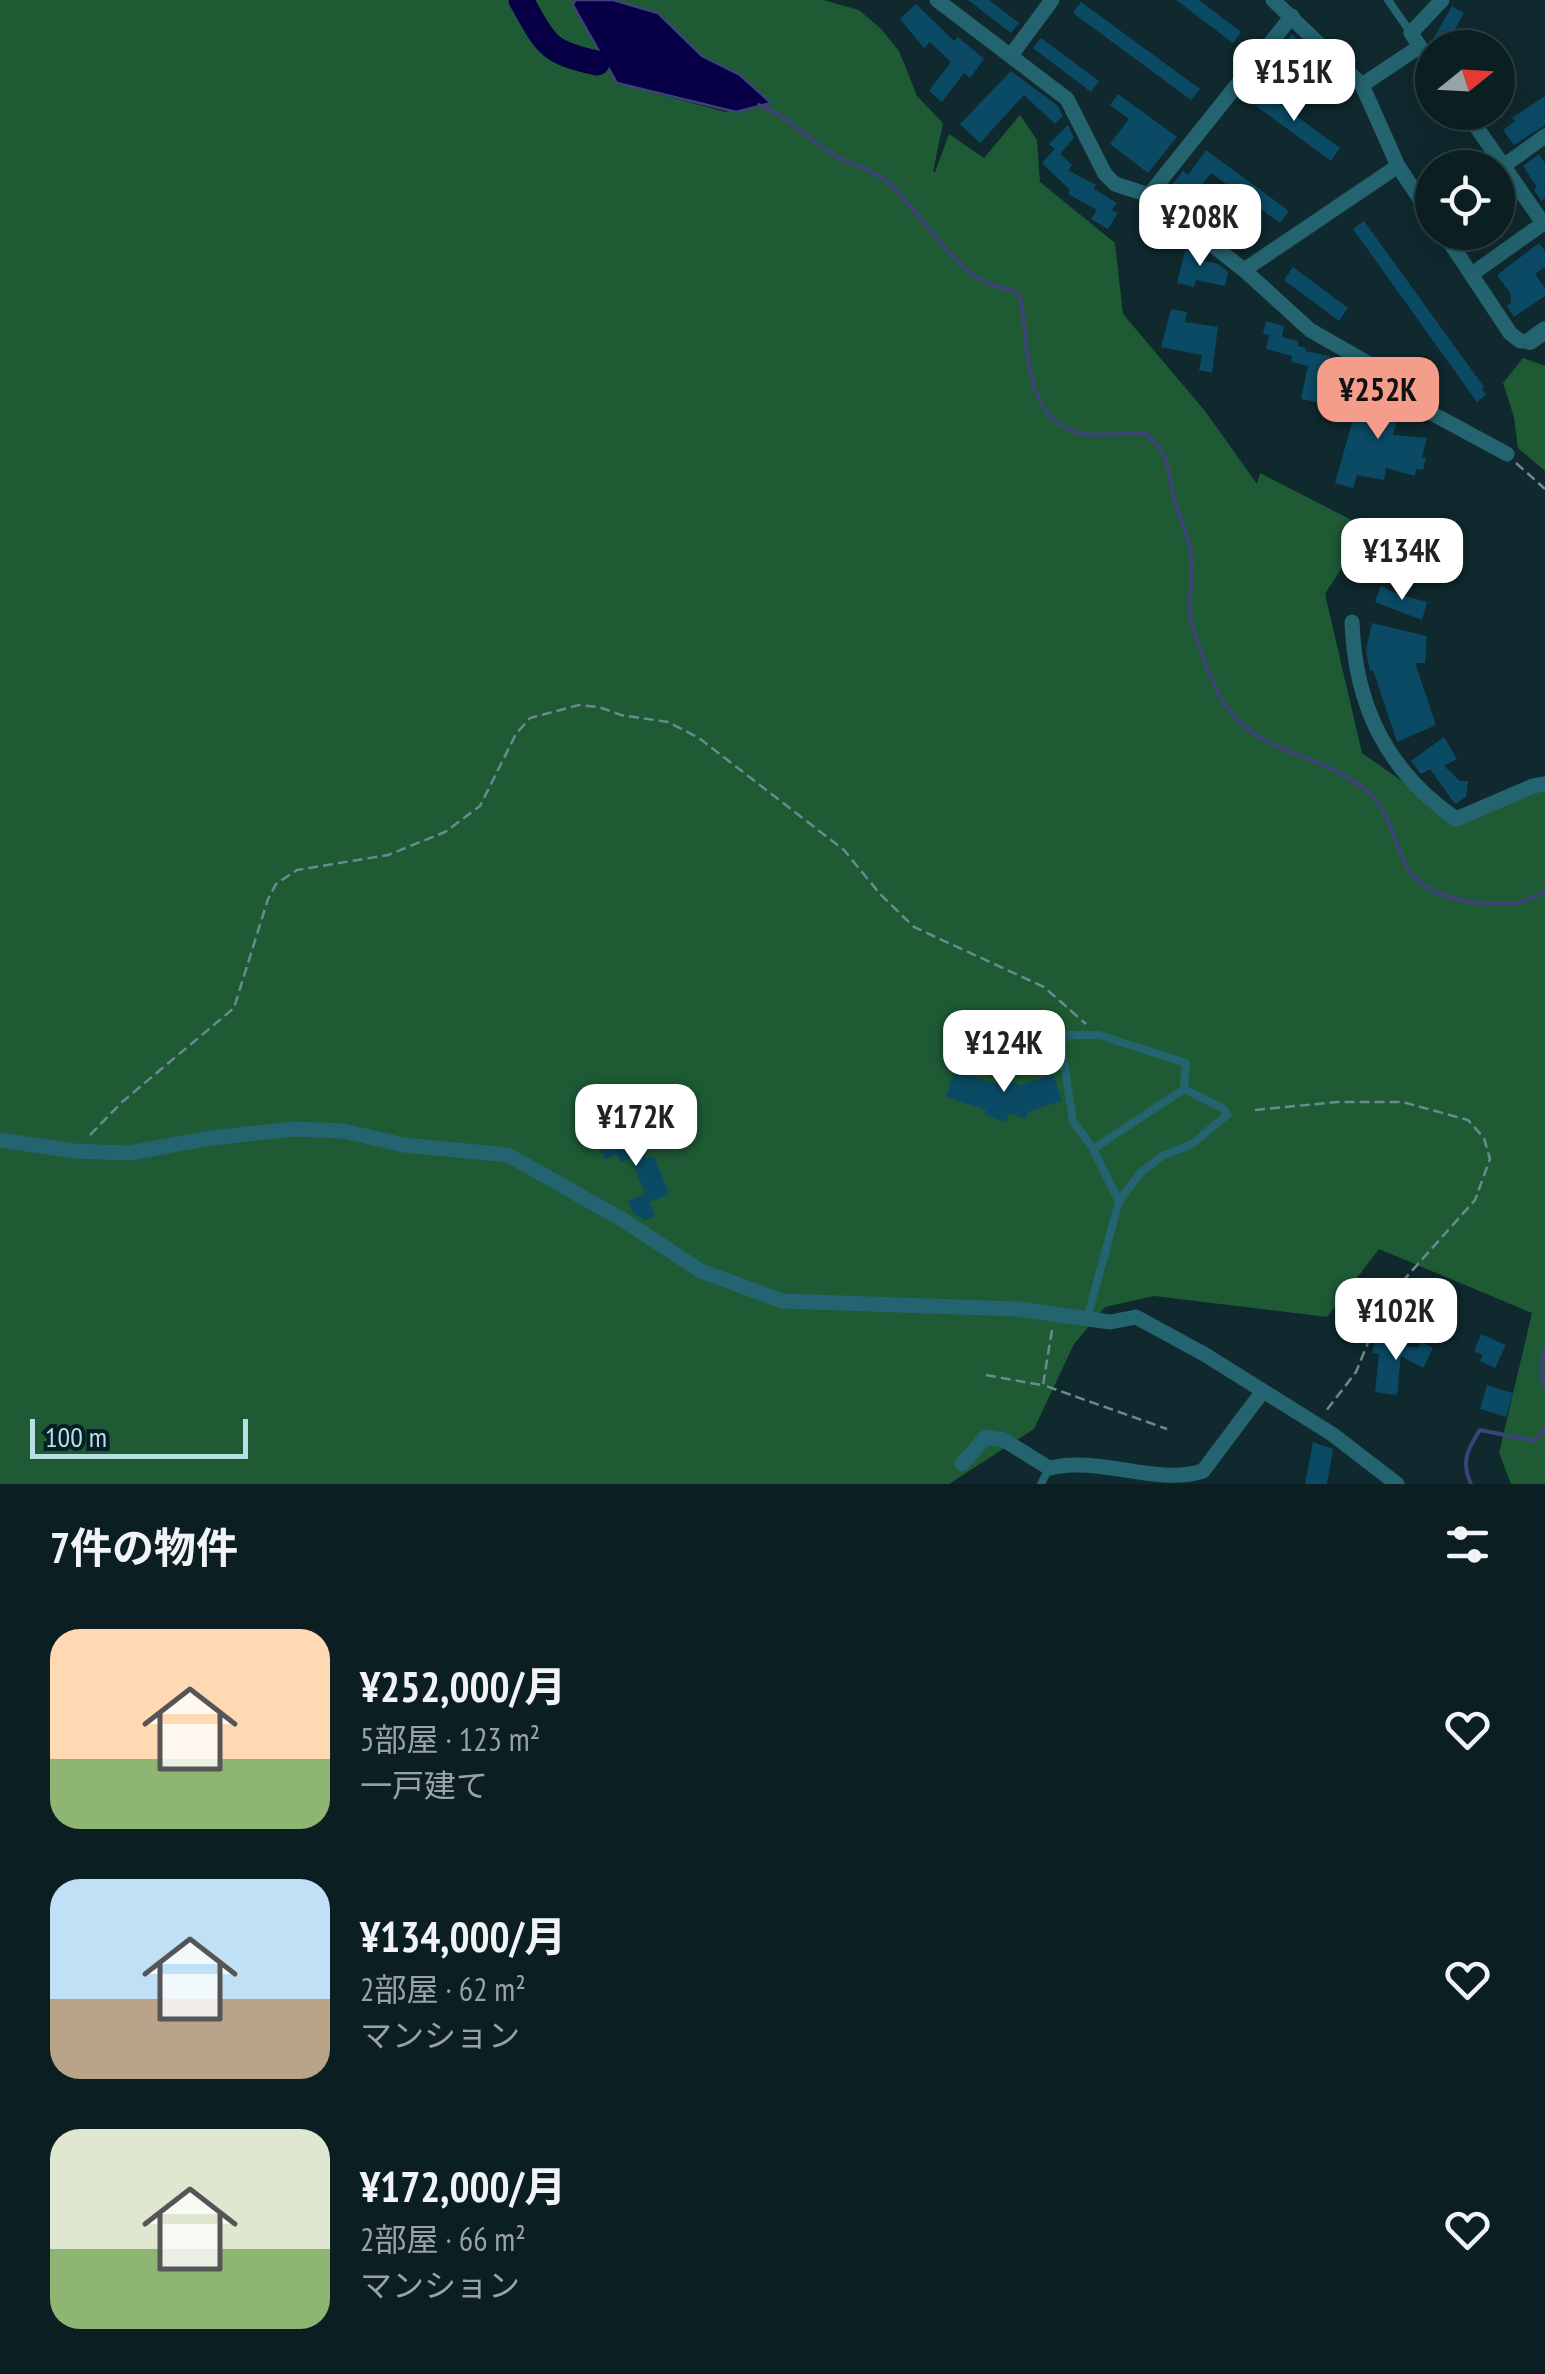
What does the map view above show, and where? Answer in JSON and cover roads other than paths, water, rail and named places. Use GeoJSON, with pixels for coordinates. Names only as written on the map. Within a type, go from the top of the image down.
{"type":"FeatureCollection","features":[{"type":"Feature","properties":{"kind":"street"},"geometry":{"type":"LineString","coordinates":[[937,0],[1066,99],[1105,174],[1115,184],[1149,195],[1244,270],[1310,330],[1371,365],[1411,402],[1506,454]]}},
{"type":"Feature","properties":{"kind":"street"},"geometry":{"type":"LineString","coordinates":[[1012,54],[1052,0]]}},
{"type":"Feature","properties":{"kind":"street"},"geometry":{"type":"LineString","coordinates":[[1273,0],[1362,85],[1398,166],[1415,191]]}},
{"type":"Feature","properties":{"kind":"street"},"geometry":{"type":"LineString","coordinates":[[1422,30],[1442,0]]}},
{"type":"Feature","properties":{"kind":"street"},"geometry":{"type":"LineString","coordinates":[[1149,195],[1292,16]]}},
{"type":"Feature","properties":{"kind":"street"},"geometry":{"type":"LineString","coordinates":[[1362,85],[1415,40]]}},
{"type":"Feature","properties":{"kind":"street"},"geometry":{"type":"LineString","coordinates":[[1515,158],[1545,136]]}},
{"type":"Feature","properties":{"kind":"street"},"geometry":{"type":"LineString","coordinates":[[1244,270],[1398,166]]}},
{"type":"Feature","properties":{"kind":"street"},"geometry":{"type":"LineString","coordinates":[[1472,274],[1544,222],[1515,184]]}},
{"type":"Feature","properties":{"kind":"street"},"geometry":{"type":"LineString","coordinates":[[1456,250],[1510,332],[1520,340],[1538,336]]}},
{"type":"Feature","properties":{"kind":"street"},"geometry":{"type":"LineString","coordinates":[[1352,622],[1353,650],[1374,724],[1393,761],[1433,803],[1456,819],[1545,784]]}},
{"type":"Feature","properties":{"kind":"street"},"geometry":{"type":"LineString","coordinates":[[0,1140],[129,1153],[294,1128],[508,1154],[623,1220],[701,1271],[782,1301],[1018,1308],[1110,1322],[1136,1317],[1315,1423],[1389,1482]]}},
{"type":"Feature","properties":{"kind":"street"},"geometry":{"type":"LineString","coordinates":[[962,1464],[986,1437],[1004,1440],[1048,1468],[1074,1464],[1169,1484],[1192,1479],[1202,1472],[1263,1391]]}},
{"type":"Feature","properties":{"kind":"lane"},"geometry":{"type":"LineString","coordinates":[[1388,0],[1415,40]]}},
{"type":"Feature","properties":{"kind":"lane"},"geometry":{"type":"LineString","coordinates":[[1118,1201],[1093,1148],[1073,1121],[1062,1043],[1068,1035],[1099,1035],[1186,1063],[1184,1089]]}},
{"type":"Feature","properties":{"kind":"lane"},"geometry":{"type":"LineString","coordinates":[[1093,1148],[1184,1089]]}},
{"type":"Feature","properties":{"kind":"lane"},"geometry":{"type":"LineString","coordinates":[[1087,1319],[1118,1201],[1141,1172],[1162,1156],[1192,1144],[1227,1115],[1224,1109],[1184,1089]]}},
{"type":"Feature","properties":{"kind":"lane"},"geometry":{"type":"LineString","coordinates":[[1041,1484],[1048,1468]]}},
{"type":"Feature","properties":{"kind":"waterway"},"geometry":{"type":"LineString","coordinates":[[521,0],[549,44],[567,55],[597,63]]}},
{"type":"Feature","properties":{"kind":"waterway"},"geometry":{"type":"LineString","coordinates":[[759,105],[836,156],[885,180],[964,267],[981,280],[1019,294],[1038,396],[1062,426],[1091,435],[1146,434],[1159,447],[1167,462],[1173,496],[1191,550],[1189,607],[1193,628],[1214,684],[1241,724],[1277,746],[1359,785],[1376,801],[1410,871],[1424,886],[1447,896],[1489,904],[1522,901],[1545,891]]}},
{"type":"Feature","properties":{"kind":"waterway"},"geometry":{"type":"LineString","coordinates":[[1545,1348],[1541,1373],[1545,1388]]}},
{"type":"Feature","properties":{"kind":"waterway"},"geometry":{"type":"LineString","coordinates":[[1471,1484],[1467,1456],[1480,1430],[1535,1441],[1545,1428]]}}]}
